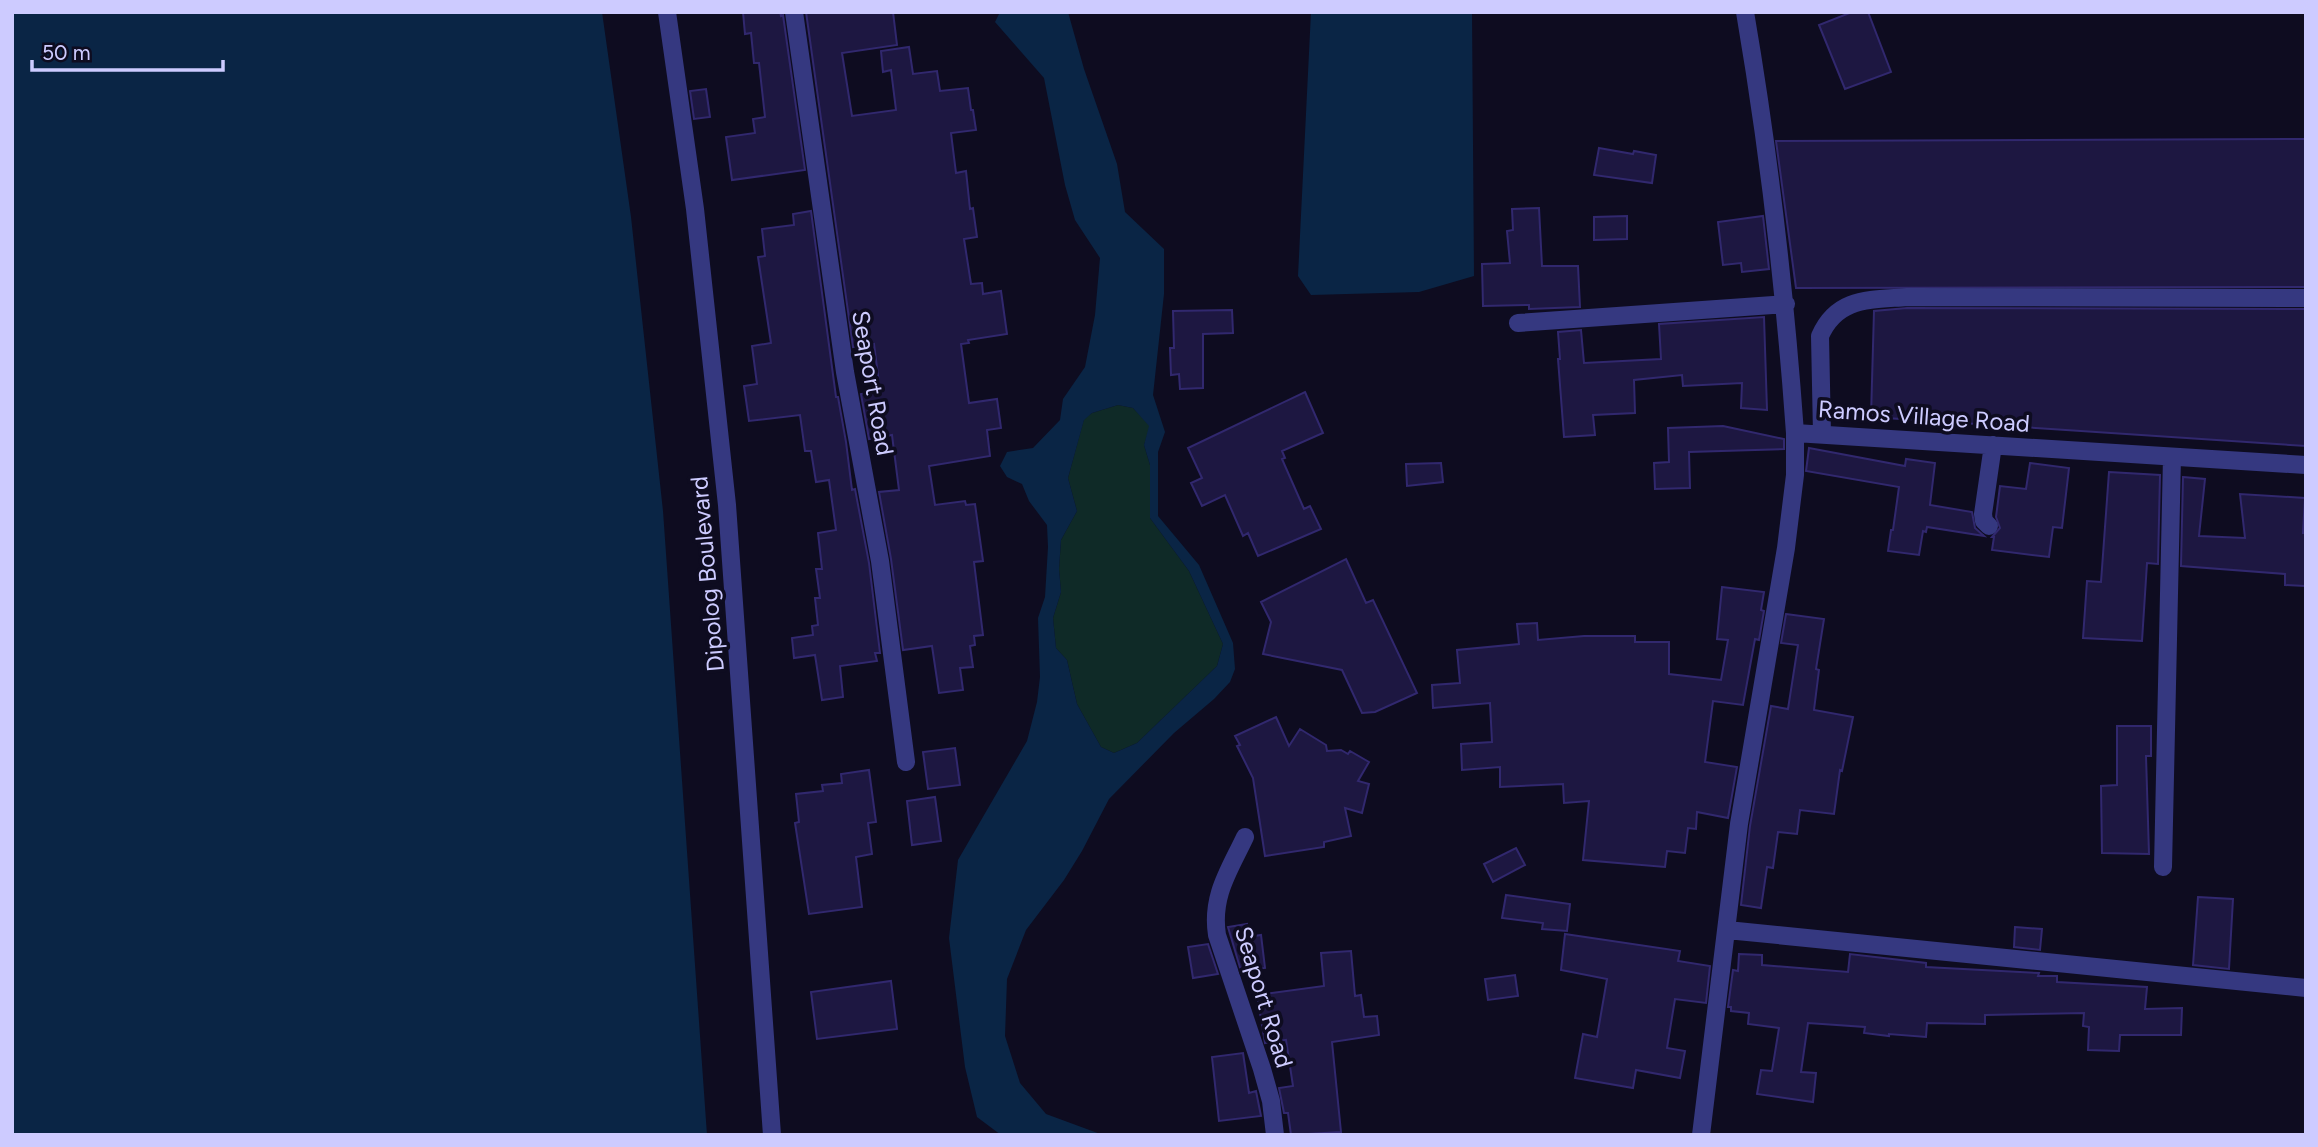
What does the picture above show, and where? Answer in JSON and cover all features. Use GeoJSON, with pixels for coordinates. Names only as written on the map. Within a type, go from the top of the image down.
{"type":"FeatureCollection","features":[{"type":"Feature","properties":{"kind":"street","name":"Dipolog Boulevard"},"geometry":{"type":"LineString","coordinates":[[667,12],[695,209],[727,505],[772,1135]]}},
{"type":"Feature","properties":{"kind":"street","name":"Seaport Road"},"geometry":{"type":"LineString","coordinates":[[794,12],[845,372],[880,561],[906,762]]}},
{"type":"Feature","properties":{"kind":"street","name":"Ramos Village Road"},"geometry":{"type":"LineString","coordinates":[[1745,12],[1763,121],[1786,304],[1795,433],[2306,465]]}},
{"type":"Feature","properties":{"kind":"street"},"geometry":{"type":"LineString","coordinates":[[1822,434],[1820,336],[1827,321],[1837,311],[1863,300],[1907,297],[2306,298]]}},
{"type":"Feature","properties":{"kind":"street"},"geometry":{"type":"LineString","coordinates":[[1518,323],[1786,304]]}},
{"type":"Feature","properties":{"kind":"street"},"geometry":{"type":"LineString","coordinates":[[1701,1135],[1738,824],[1786,548],[1794,475],[1795,433]]}},
{"type":"Feature","properties":{"kind":"street"},"geometry":{"type":"LineString","coordinates":[[1989,526],[1984,521],[1983,514],[1993,445]]}},
{"type":"Feature","properties":{"kind":"street"},"geometry":{"type":"LineString","coordinates":[[2163,867],[2172,457]]}},
{"type":"Feature","properties":{"kind":"street","name":"Seaport Road"},"geometry":{"type":"LineString","coordinates":[[1245,836],[1217,897],[1214,915],[1217,935],[1268,1090],[1275,1135]]}},
{"type":"Feature","properties":{"kind":"street"},"geometry":{"type":"LineString","coordinates":[[1727,930],[2306,988]]}},
{"type":"Feature","properties":{"kind":"green space"},"geometry":{"type":"Polygon","coordinates":[[[1118,405],[1133,408],[1150,426],[1144,445],[1150,465],[1150,518],[1189,571],[1223,644],[1217,666],[1137,743],[1114,753],[1101,747],[1077,704],[1067,660],[1056,648],[1053,618],[1061,592],[1061,540],[1077,511],[1068,478],[1084,419],[1092,413],[1118,405]]]}},
{"type":"Feature","properties":{"kind":"water"},"geometry":{"type":"Polygon","coordinates":[[[12,12],[602,12],[631,217],[663,511],[707,1135],[12,1135],[12,12]]]}},
{"type":"Feature","properties":{"kind":"water"},"geometry":{"type":"Polygon","coordinates":[[[1000,12],[1068,12],[1084,69],[1117,164],[1125,212],[1164,249],[1164,294],[1153,395],[1165,432],[1158,452],[1158,516],[1199,565],[1233,643],[1235,669],[1230,682],[1174,733],[1109,799],[1064,880],[1026,930],[1007,979],[1005,1036],[1020,1083],[1046,1114],[1103,1135],[1001,1135],[977,1117],[965,1067],[949,938],[958,860],[1027,741],[1040,677],[1038,618],[1045,597],[1047,525],[1029,501],[1022,484],[1007,477],[1000,466],[1007,452],[1033,448],[1060,420],[1063,399],[1085,367],[1095,315],[1100,258],[1075,220],[1065,185],[1044,78],[995,22],[1000,12]],[[1118,405],[1092,413],[1084,420],[1068,478],[1077,511],[1061,540],[1061,592],[1053,618],[1056,648],[1067,660],[1077,704],[1101,747],[1114,753],[1137,743],[1217,666],[1223,644],[1189,571],[1150,518],[1150,465],[1144,445],[1149,426],[1133,408],[1118,405]]]}},
{"type":"Feature","properties":{"kind":"water"},"geometry":{"type":"Polygon","coordinates":[[[1311,12],[1472,12],[1474,276],[1419,292],[1311,295],[1298,276],[1311,12]]]}},
{"type":"Feature","properties":{"kind":"building"},"geometry":{"type":"Polygon","coordinates":[[[743,12],[780,12],[781,16],[783,15],[805,170],[732,180],[726,137],[755,133],[753,119],[765,117],[759,63],[754,63],[751,33],[745,34],[743,12]]]}},
{"type":"Feature","properties":{"kind":"building"},"geometry":{"type":"Polygon","coordinates":[[[806,12],[893,12],[897,45],[842,53],[852,116],[896,110],[891,70],[883,72],[881,51],[909,47],[913,74],[937,71],[940,91],[968,88],[976,130],[951,133],[956,173],[966,171],[970,209],[973,208],[977,237],[964,239],[971,284],[982,283],[983,294],[1001,291],[1007,334],[968,340],[969,343],[961,344],[969,403],[997,399],[1001,428],[987,430],[990,456],[929,466],[935,505],[965,501],[966,505],[975,504],[983,561],[974,562],[983,635],[974,636],[975,645],[970,646],[973,667],[960,668],[963,690],[939,693],[932,646],[903,650],[879,492],[899,490],[892,435],[869,439],[861,394],[880,391],[874,344],[853,347],[806,12]]]}},
{"type":"Feature","properties":{"kind":"building"},"geometry":{"type":"Polygon","coordinates":[[[1852,12],[1868,12],[1891,72],[1845,89],[1819,25],[1852,12]]]}},
{"type":"Feature","properties":{"kind":"building"},"geometry":{"type":"Polygon","coordinates":[[[706,89],[710,117],[694,119],[690,91],[706,89]]]}},
{"type":"Feature","properties":{"kind":"building"},"geometry":{"type":"Polygon","coordinates":[[[2306,139],[2306,287],[1796,288],[1776,141],[2306,139]]]}},
{"type":"Feature","properties":{"kind":"building"},"geometry":{"type":"Polygon","coordinates":[[[1599,148],[1656,155],[1652,183],[1594,175],[1599,148]]]}},
{"type":"Feature","properties":{"kind":"building"},"geometry":{"type":"Polygon","coordinates":[[[1539,208],[1542,266],[1578,266],[1580,307],[1529,309],[1529,305],[1483,306],[1482,264],[1510,263],[1507,231],[1513,230],[1512,209],[1539,208]]]}},
{"type":"Feature","properties":{"kind":"building"},"geometry":{"type":"Polygon","coordinates":[[[811,211],[836,397],[846,442],[852,490],[855,489],[869,563],[880,653],[875,653],[877,661],[840,666],[843,697],[822,700],[815,655],[794,658],[792,638],[813,635],[812,626],[818,625],[815,598],[820,598],[816,569],[822,569],[818,533],[836,530],[829,480],[816,482],[811,451],[805,451],[800,415],[749,421],[744,386],[757,384],[752,346],[771,343],[758,257],[765,256],[762,229],[794,225],[793,214],[811,211]]]}},
{"type":"Feature","properties":{"kind":"building"},"geometry":{"type":"Polygon","coordinates":[[[1627,216],[1627,239],[1594,240],[1594,217],[1627,216]]]}},
{"type":"Feature","properties":{"kind":"building"},"geometry":{"type":"Polygon","coordinates":[[[1763,216],[1769,269],[1742,272],[1741,263],[1723,265],[1718,222],[1763,216]]]}},
{"type":"Feature","properties":{"kind":"building"},"geometry":{"type":"Polygon","coordinates":[[[1907,308],[2306,309],[2306,446],[1871,417],[1874,311],[1907,308]]]}},
{"type":"Feature","properties":{"kind":"building"},"geometry":{"type":"Polygon","coordinates":[[[1232,310],[1233,333],[1203,334],[1203,388],[1180,389],[1179,374],[1171,375],[1170,348],[1174,348],[1173,311],[1232,310]]]}},
{"type":"Feature","properties":{"kind":"building"},"geometry":{"type":"Polygon","coordinates":[[[1764,317],[1767,410],[1741,408],[1742,383],[1683,386],[1682,375],[1634,380],[1635,413],[1593,415],[1595,435],[1564,437],[1558,332],[1581,330],[1584,363],[1661,359],[1659,324],[1764,317]]]}},
{"type":"Feature","properties":{"kind":"building"},"geometry":{"type":"Polygon","coordinates":[[[1305,392],[1323,433],[1282,451],[1285,458],[1282,459],[1304,509],[1310,506],[1321,529],[1258,556],[1248,533],[1243,536],[1225,495],[1202,506],[1191,483],[1202,478],[1188,448],[1305,392]]]}},
{"type":"Feature","properties":{"kind":"building"},"geometry":{"type":"Polygon","coordinates":[[[1723,426],[1784,439],[1784,449],[1689,452],[1690,488],[1655,489],[1654,463],[1669,462],[1668,428],[1723,426]]]}},
{"type":"Feature","properties":{"kind":"building"},"geometry":{"type":"Polygon","coordinates":[[[1809,448],[1905,466],[1906,459],[1935,463],[1930,505],[1972,512],[1975,528],[1984,536],[1927,527],[1926,532],[1923,531],[1919,555],[1888,551],[1899,487],[1806,471],[1809,448]]]}},
{"type":"Feature","properties":{"kind":"building"},"geometry":{"type":"Polygon","coordinates":[[[1441,463],[1443,482],[1407,486],[1406,464],[1441,463]]]}},
{"type":"Feature","properties":{"kind":"building"},"geometry":{"type":"Polygon","coordinates":[[[2030,463],[2069,468],[2062,528],[2053,527],[2049,557],[1992,550],[1992,537],[2000,528],[1996,517],[2000,486],[2026,489],[2030,463]]]}},
{"type":"Feature","properties":{"kind":"building"},"geometry":{"type":"Polygon","coordinates":[[[2109,472],[2160,475],[2158,564],[2147,563],[2142,641],[2083,638],[2087,581],[2101,582],[2109,472]]]}},
{"type":"Feature","properties":{"kind":"building"},"geometry":{"type":"Polygon","coordinates":[[[2183,477],[2205,479],[2199,536],[2245,538],[2240,494],[2305,498],[2305,586],[2285,585],[2285,574],[2181,566],[2183,477]]]}},
{"type":"Feature","properties":{"kind":"building"},"geometry":{"type":"Polygon","coordinates":[[[1346,559],[1366,603],[1373,600],[1417,693],[1375,712],[1362,713],[1342,670],[1263,654],[1271,622],[1261,602],[1346,559]]]}},
{"type":"Feature","properties":{"kind":"building"},"geometry":{"type":"Polygon","coordinates":[[[1722,587],[1764,592],[1761,610],[1764,611],[1759,640],[1755,639],[1743,705],[1713,701],[1705,762],[1737,767],[1728,818],[1697,812],[1696,829],[1688,828],[1685,853],[1667,851],[1665,867],[1583,860],[1589,801],[1564,803],[1563,784],[1500,787],[1500,767],[1462,770],[1461,744],[1492,742],[1490,703],[1433,708],[1432,685],[1460,683],[1457,650],[1519,644],[1517,624],[1537,623],[1538,640],[1584,636],[1635,636],[1635,642],[1669,642],[1669,674],[1721,680],[1728,640],[1717,639],[1722,587]]]}},
{"type":"Feature","properties":{"kind":"building"},"geometry":{"type":"Polygon","coordinates":[[[1786,614],[1824,619],[1816,669],[1819,670],[1814,710],[1853,717],[1842,771],[1840,770],[1834,814],[1800,810],[1797,834],[1778,832],[1773,868],[1767,867],[1761,908],[1741,905],[1750,826],[1771,706],[1788,709],[1798,645],[1781,643],[1786,614]]]}},
{"type":"Feature","properties":{"kind":"building"},"geometry":{"type":"Polygon","coordinates":[[[1276,717],[1289,746],[1300,729],[1326,745],[1327,751],[1341,750],[1348,754],[1350,751],[1369,762],[1358,781],[1369,784],[1362,813],[1345,808],[1351,836],[1324,842],[1324,847],[1265,856],[1253,778],[1237,746],[1240,745],[1235,736],[1276,717]]]}},
{"type":"Feature","properties":{"kind":"building"},"geometry":{"type":"Polygon","coordinates":[[[2117,726],[2151,726],[2151,756],[2146,756],[2149,854],[2102,853],[2101,786],[2117,785],[2117,726]]]}},
{"type":"Feature","properties":{"kind":"building"},"geometry":{"type":"Polygon","coordinates":[[[955,748],[960,785],[928,789],[923,752],[955,748]]]}},
{"type":"Feature","properties":{"kind":"building"},"geometry":{"type":"Polygon","coordinates":[[[869,770],[876,822],[868,823],[872,854],[856,857],[862,907],[809,914],[795,823],[799,822],[796,794],[823,791],[822,785],[842,783],[841,774],[869,770]]]}},
{"type":"Feature","properties":{"kind":"building"},"geometry":{"type":"Polygon","coordinates":[[[935,797],[941,841],[912,845],[907,801],[935,797]]]}},
{"type":"Feature","properties":{"kind":"building"},"geometry":{"type":"Polygon","coordinates":[[[1516,848],[1525,865],[1493,882],[1484,864],[1516,848]]]}},
{"type":"Feature","properties":{"kind":"building"},"geometry":{"type":"Polygon","coordinates":[[[1506,895],[1570,904],[1567,931],[1542,929],[1543,923],[1502,918],[1506,895]]]}},
{"type":"Feature","properties":{"kind":"building"},"geometry":{"type":"Polygon","coordinates":[[[2198,897],[2233,899],[2229,969],[2193,965],[2198,897]]]}},
{"type":"Feature","properties":{"kind":"building"},"geometry":{"type":"Polygon","coordinates":[[[1247,924],[1248,937],[1261,935],[1265,968],[1241,971],[1228,927],[1247,924]]]}},
{"type":"Feature","properties":{"kind":"building"},"geometry":{"type":"Polygon","coordinates":[[[2015,927],[2042,929],[2040,950],[2014,947],[2015,927]]]}},
{"type":"Feature","properties":{"kind":"building"},"geometry":{"type":"Polygon","coordinates":[[[1565,934],[1680,951],[1678,961],[1710,966],[1706,1003],[1675,999],[1667,1048],[1685,1051],[1680,1078],[1636,1070],[1633,1088],[1575,1078],[1583,1034],[1597,1037],[1607,979],[1561,970],[1565,934]]]}},
{"type":"Feature","properties":{"kind":"building"},"geometry":{"type":"Polygon","coordinates":[[[1208,944],[1218,974],[1193,978],[1188,947],[1208,944]]]}},
{"type":"Feature","properties":{"kind":"building"},"geometry":{"type":"Polygon","coordinates":[[[1351,951],[1355,996],[1361,995],[1364,1017],[1377,1016],[1379,1035],[1332,1042],[1341,1132],[1291,1135],[1288,1113],[1284,1113],[1279,1088],[1293,1086],[1286,1040],[1265,1043],[1257,995],[1324,986],[1321,953],[1351,951]]]}},
{"type":"Feature","properties":{"kind":"building"},"geometry":{"type":"Polygon","coordinates":[[[1739,954],[1762,955],[1762,965],[1848,972],[1850,954],[1926,963],[1926,967],[2039,973],[2038,976],[2057,976],[2057,982],[2147,987],[2145,1009],[2182,1008],[2181,1035],[2120,1035],[2119,1051],[2088,1050],[2089,1027],[2083,1026],[2084,1013],[1985,1015],[1985,1024],[1927,1023],[1926,1037],[1889,1036],[1864,1033],[1865,1027],[1808,1023],[1801,1072],[1816,1073],[1813,1102],[1757,1094],[1761,1070],[1772,1071],[1779,1028],[1748,1024],[1749,1013],[1731,1011],[1731,1007],[1728,1007],[1733,970],[1738,971],[1739,954]]]}},
{"type":"Feature","properties":{"kind":"building"},"geometry":{"type":"Polygon","coordinates":[[[1515,975],[1518,996],[1488,1000],[1485,979],[1515,975]]]}},
{"type":"Feature","properties":{"kind":"building"},"geometry":{"type":"Polygon","coordinates":[[[891,981],[897,1029],[817,1039],[811,992],[891,981]]]}},
{"type":"Feature","properties":{"kind":"building"},"geometry":{"type":"Polygon","coordinates":[[[1243,1053],[1249,1093],[1256,1091],[1261,1116],[1219,1121],[1212,1057],[1243,1053]]]}}]}
